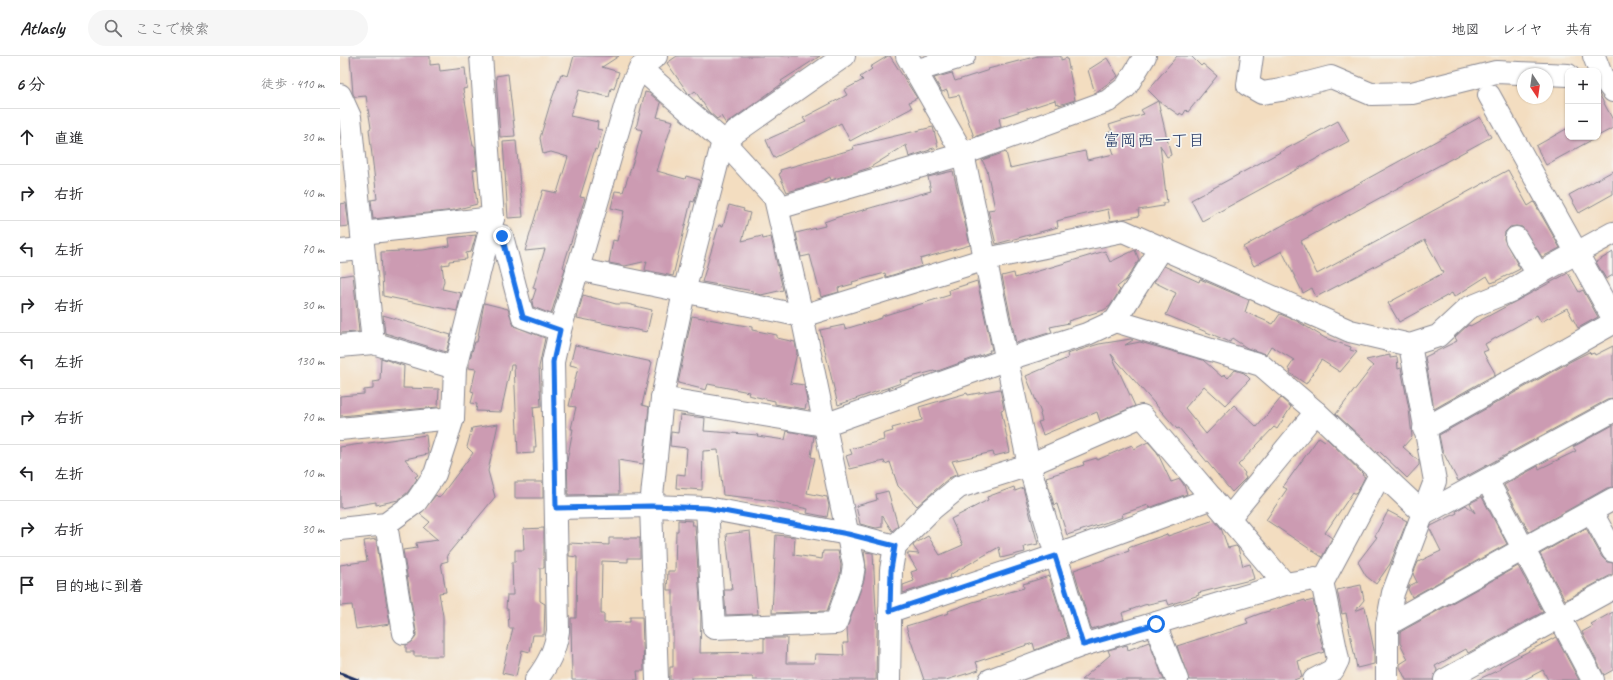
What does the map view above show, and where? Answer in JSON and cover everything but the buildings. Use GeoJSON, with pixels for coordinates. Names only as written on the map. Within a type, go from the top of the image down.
{"type":"FeatureCollection","features":[{"type":"Feature","properties":{"kind":"street"},"geometry":{"type":"LineString","coordinates":[[340,530],[386,524],[416,502],[435,474],[453,418],[455,368],[491,227],[481,56]]}},
{"type":"Feature","properties":{"kind":"street"},"geometry":{"type":"LineString","coordinates":[[657,680],[651,506],[662,398],[684,292],[723,140],[844,56]]}},
{"type":"Feature","properties":{"kind":"street"},"geometry":{"type":"LineString","coordinates":[[964,56],[911,63],[963,154],[1030,465],[1055,556],[1083,645]]}},
{"type":"Feature","properties":{"kind":"street"},"geometry":{"type":"LineString","coordinates":[[778,208],[963,154],[1108,101],[1126,87],[1145,56]]}},
{"type":"Feature","properties":{"kind":"street"},"geometry":{"type":"LineString","coordinates":[[1252,56],[1248,85],[1262,93],[1281,90],[1331,77],[1372,94],[1412,93],[1496,72],[1517,73]]}},
{"type":"Feature","properties":{"kind":"street"},"geometry":{"type":"LineString","coordinates":[[1594,56],[1604,82]]}},
{"type":"Feature","properties":{"kind":"street"},"geometry":{"type":"LineString","coordinates":[[536,680],[546,666],[555,648],[558,631],[553,362],[560,330],[631,86],[648,62],[723,140],[775,198],[802,316],[854,565],[852,578],[836,623],[714,628],[707,508]]}},
{"type":"Feature","properties":{"kind":"street"},"geometry":{"type":"LineString","coordinates":[[1553,74],[1565,75]]}},
{"type":"Feature","properties":{"kind":"street"},"geometry":{"type":"LineString","coordinates":[[340,95],[350,117],[347,161],[363,241],[373,343]]}},
{"type":"Feature","properties":{"kind":"street"},"geometry":{"type":"LineString","coordinates":[[1489,95],[1576,254],[1613,318]]}},
{"type":"Feature","properties":{"kind":"street"},"geometry":{"type":"LineString","coordinates":[[340,251],[363,241],[491,227],[502,236],[523,317],[560,330]]}},
{"type":"Feature","properties":{"kind":"street"},"geometry":{"type":"LineString","coordinates":[[578,269],[802,316],[986,259],[1123,231],[1350,331],[1410,345],[1438,336],[1468,308],[1510,291],[1538,274],[1613,234]]}},
{"type":"Feature","properties":{"kind":"street"},"geometry":{"type":"LineString","coordinates":[[1516,238],[1538,274]]}},
{"type":"Feature","properties":{"kind":"street"},"geometry":{"type":"LineString","coordinates":[[662,398],[824,425],[1008,359],[1087,334],[1115,321],[1161,248]]}},
{"type":"Feature","properties":{"kind":"street"},"geometry":{"type":"LineString","coordinates":[[1115,321],[1261,365],[1316,412],[1424,514]]}},
{"type":"Feature","properties":{"kind":"street"},"geometry":{"type":"LineString","coordinates":[[1424,429],[1613,324]]}},
{"type":"Feature","properties":{"kind":"street"},"geometry":{"type":"LineString","coordinates":[[340,346],[373,343],[455,368]]}},
{"type":"Feature","properties":{"kind":"street"},"geometry":{"type":"LineString","coordinates":[[1388,680],[1387,624],[1393,593],[1424,514],[1435,481],[1424,429],[1410,345]]}},
{"type":"Feature","properties":{"kind":"street"},"geometry":{"type":"LineString","coordinates":[[1424,514],[1613,410]]}},
{"type":"Feature","properties":{"kind":"street"},"geometry":{"type":"LineString","coordinates":[[1229,518],[1316,412]]}},
{"type":"Feature","properties":{"kind":"street"},"geometry":{"type":"LineString","coordinates":[[889,680],[891,570],[895,546],[959,486],[1030,465],[1142,416],[1285,584]]}},
{"type":"Feature","properties":{"kind":"street"},"geometry":{"type":"LineString","coordinates":[[340,429],[453,418]]}},
{"type":"Feature","properties":{"kind":"street"},"geometry":{"type":"LineString","coordinates":[[1321,585],[1381,473]]}},
{"type":"Feature","properties":{"kind":"street"},"geometry":{"type":"LineString","coordinates":[[1487,480],[1593,680]]}},
{"type":"Feature","properties":{"kind":"street"},"geometry":{"type":"LineString","coordinates":[[890,611],[1055,556],[1212,498]]}},
{"type":"Feature","properties":{"kind":"street"},"geometry":{"type":"LineString","coordinates":[[1387,624],[1613,499]]}},
{"type":"Feature","properties":{"kind":"street"},"geometry":{"type":"LineString","coordinates":[[556,508],[651,506],[707,508],[848,534],[895,546]]}},
{"type":"Feature","properties":{"kind":"street"},"geometry":{"type":"LineString","coordinates":[[1591,511],[1613,551]]}},
{"type":"Feature","properties":{"kind":"street"},"geometry":{"type":"LineString","coordinates":[[386,524],[404,633]]}},
{"type":"Feature","properties":{"kind":"street"},"geometry":{"type":"LineString","coordinates":[[990,680],[1083,645],[1285,584],[1315,579],[1323,586],[1338,660],[1333,670],[1322,678]]}},
{"type":"Feature","properties":{"kind":"street"},"geometry":{"type":"LineString","coordinates":[[1445,680],[1561,618],[1613,588]]}},
{"type":"Feature","properties":{"kind":"street"},"geometry":{"type":"LineString","coordinates":[[1156,624],[1177,680]]}},
{"type":"Feature","properties":{"kind":"railway"},"geometry":{"type":"LineString","coordinates":[[340,673],[358,680]]}},
{"type":"Feature","properties":{"kind":"district","name":"富岡西一丁目"},"geometry":{"type":"Point","coordinates":[1154,140]}},
{"type":"Feature","properties":{"kind":"route"},"geometry":{"type":"LineString","coordinates":[[502,236],[523,317],[560,330],[553,362],[556,508],[651,506],[707,508],[848,534],[895,546],[891,570],[890,611],[1055,556],[1083,645],[1156,624]]}}]}
